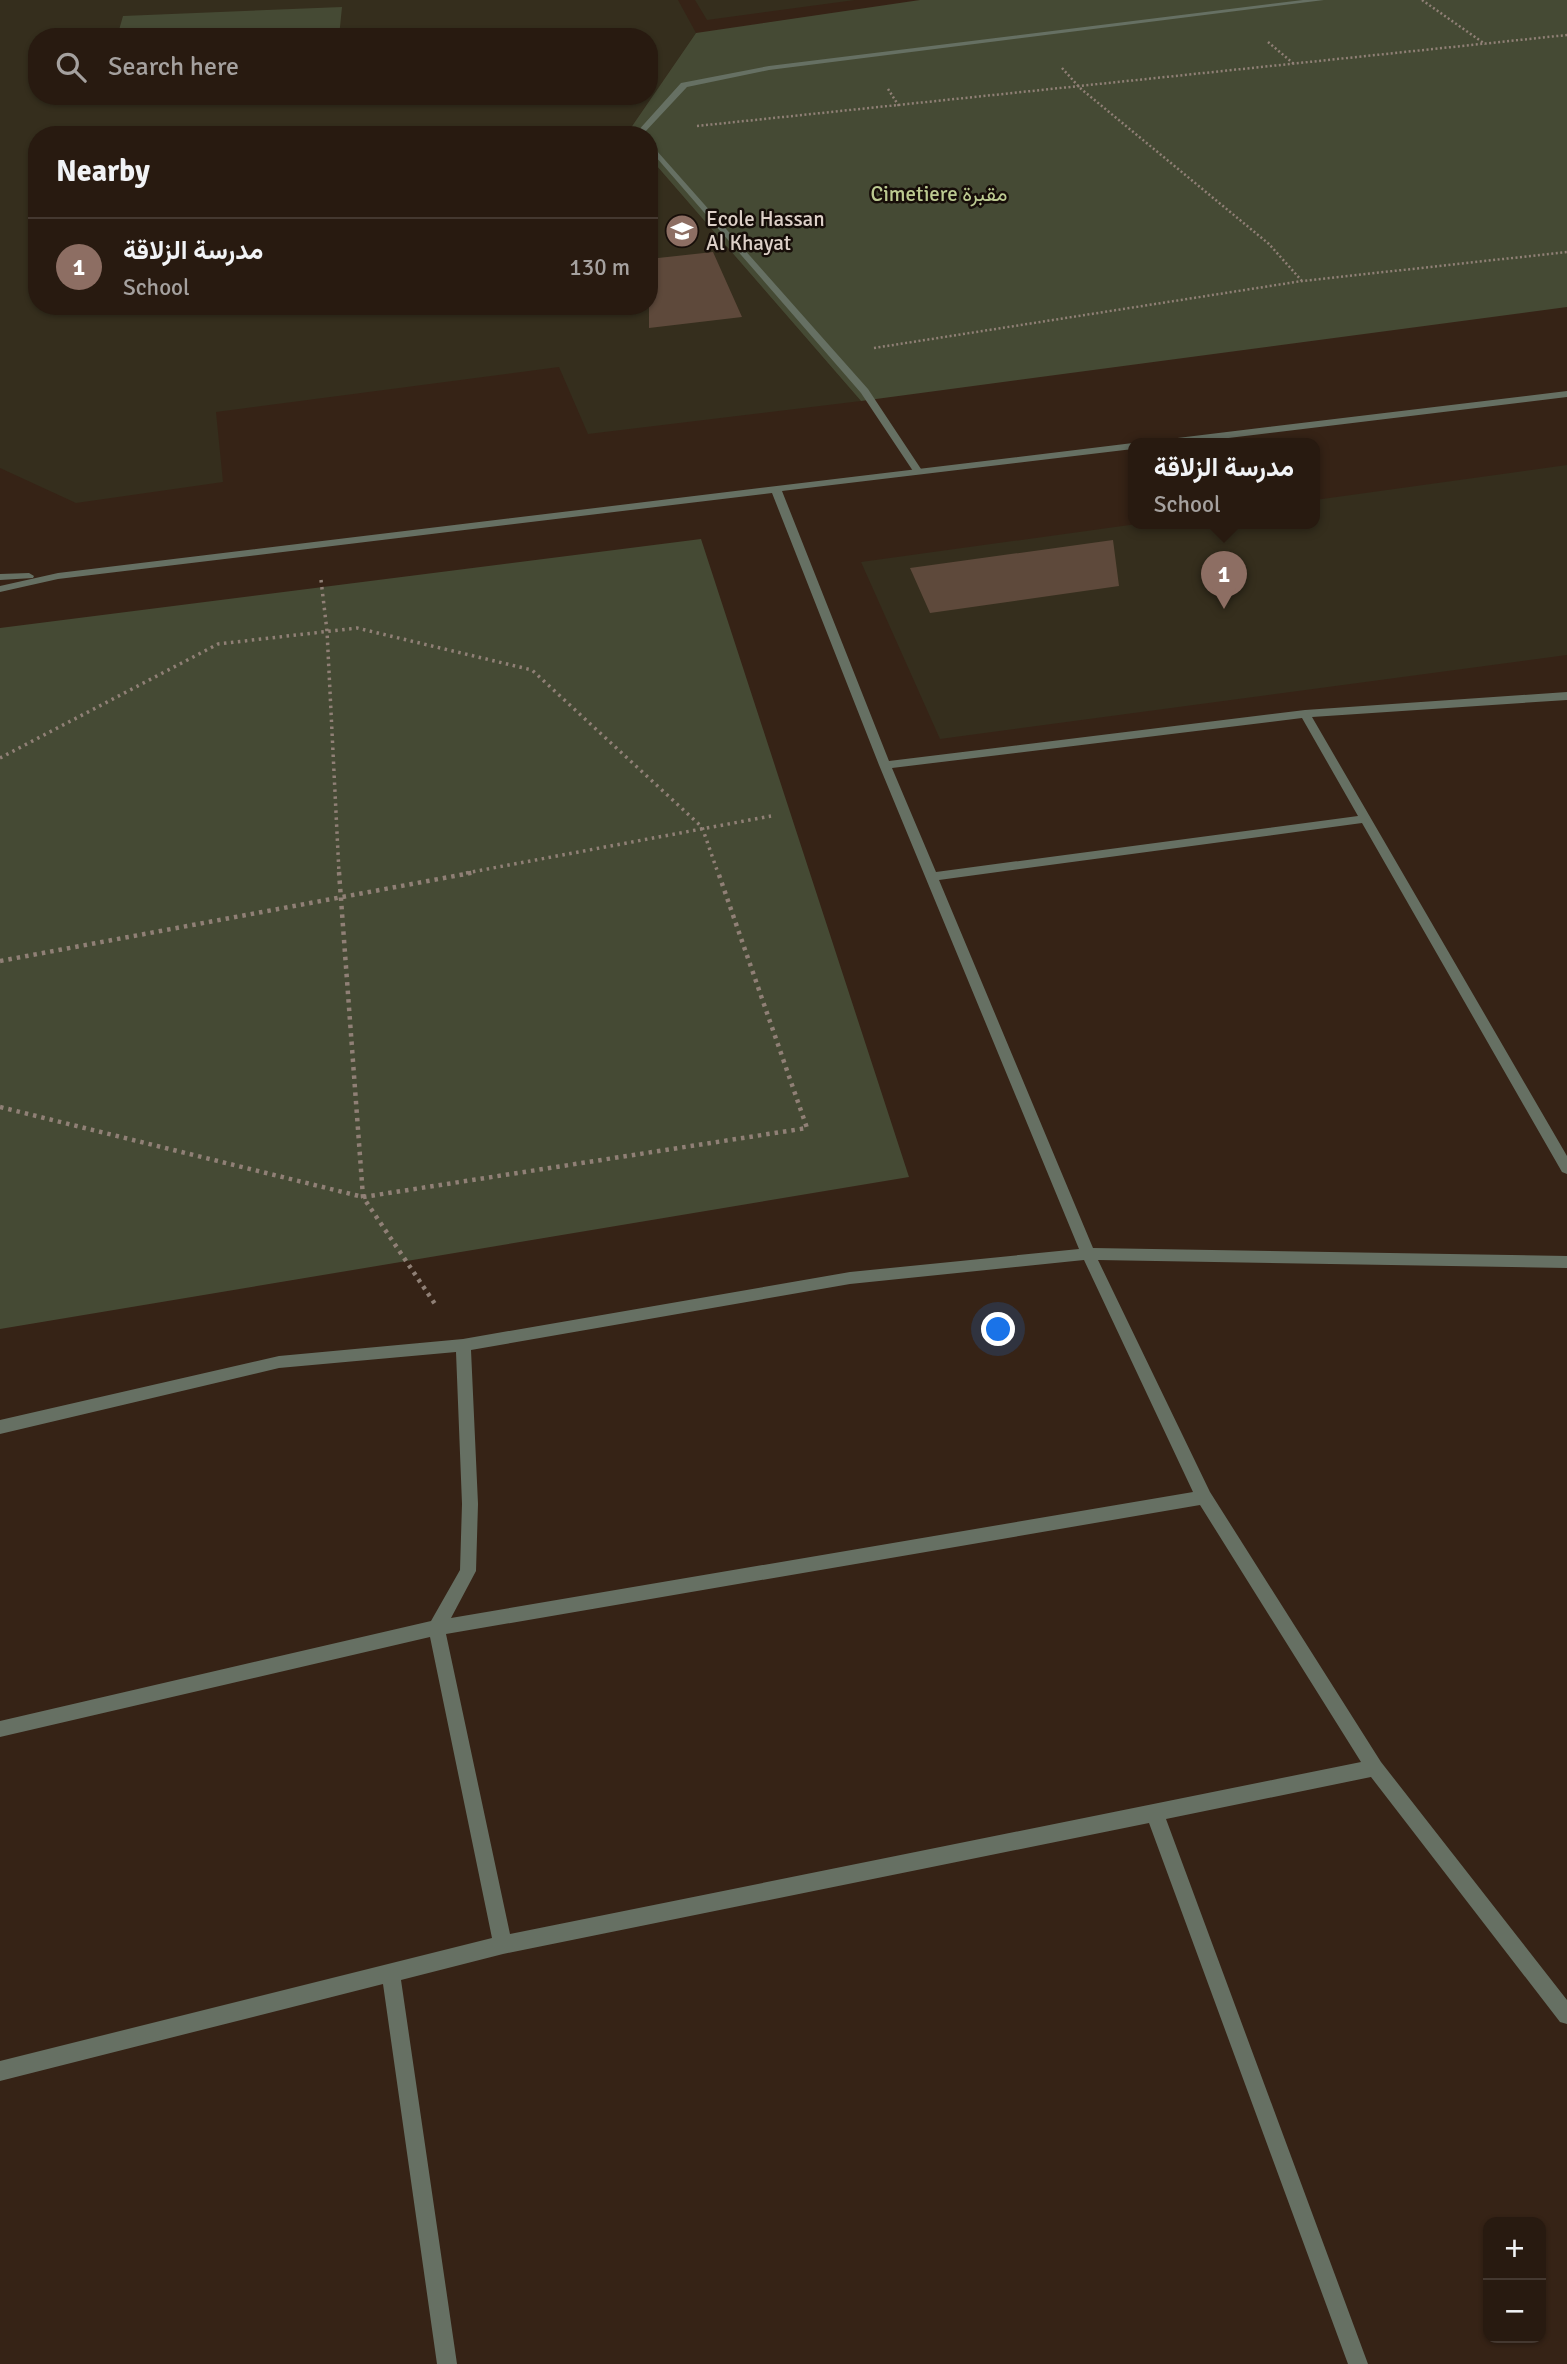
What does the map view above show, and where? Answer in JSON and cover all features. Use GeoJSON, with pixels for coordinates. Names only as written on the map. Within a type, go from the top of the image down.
{"type":"FeatureCollection","features":[{"type":"Feature","properties":{"kind":"street"},"geometry":{"type":"LineString","coordinates":[[646,126],[684,85],[769,68],[1320,0]]}},
{"type":"Feature","properties":{"kind":"street"},"geometry":{"type":"LineString","coordinates":[[658,154],[865,391],[918,472]]}},
{"type":"Feature","properties":{"kind":"street"},"geometry":{"type":"LineString","coordinates":[[1202,438],[1567,394]]}},
{"type":"Feature","properties":{"kind":"street"},"geometry":{"type":"LineString","coordinates":[[0,589],[58,576],[1128,447]]}},
{"type":"Feature","properties":{"kind":"street"},"geometry":{"type":"LineString","coordinates":[[776,489],[885,765],[1088,1254],[1204,1497],[1375,1768],[1567,2015]]}},
{"type":"Feature","properties":{"kind":"street"},"geometry":{"type":"LineString","coordinates":[[0,577],[58,576]]}},
{"type":"Feature","properties":{"kind":"street"},"geometry":{"type":"LineString","coordinates":[[885,765],[1304,713],[1567,696]]}},
{"type":"Feature","properties":{"kind":"street"},"geometry":{"type":"LineString","coordinates":[[1304,713],[1567,1168]]}},
{"type":"Feature","properties":{"kind":"street"},"geometry":{"type":"LineString","coordinates":[[931,877],[1366,819]]}},
{"type":"Feature","properties":{"kind":"street"},"geometry":{"type":"LineString","coordinates":[[0,1427],[279,1362],[463,1345],[850,1278],[1088,1254],[1567,1262]]}},
{"type":"Feature","properties":{"kind":"street"},"geometry":{"type":"LineString","coordinates":[[463,1345],[470,1504],[468,1571],[436,1628],[503,1945]]}},
{"type":"Feature","properties":{"kind":"street"},"geometry":{"type":"LineString","coordinates":[[0,1729],[436,1628],[1204,1497]]}},
{"type":"Feature","properties":{"kind":"street"},"geometry":{"type":"LineString","coordinates":[[0,2071],[503,1945],[1375,1768]]}},
{"type":"Feature","properties":{"kind":"street"},"geometry":{"type":"LineString","coordinates":[[1154,1812],[1357,2364]]}},
{"type":"Feature","properties":{"kind":"street"},"geometry":{"type":"LineString","coordinates":[[391,1972],[447,2364]]}},
{"type":"Feature","properties":{"kind":"path"},"geometry":{"type":"LineString","coordinates":[[1422,0],[1486,45]]}},
{"type":"Feature","properties":{"kind":"path"},"geometry":{"type":"LineString","coordinates":[[689,127],[1567,35]]}},
{"type":"Feature","properties":{"kind":"path"},"geometry":{"type":"LineString","coordinates":[[1035,37],[1080,88],[1269,244],[1302,281]]}},
{"type":"Feature","properties":{"kind":"path"},"geometry":{"type":"LineString","coordinates":[[832,354],[1302,281],[1567,252]]}},
{"type":"Feature","properties":{"kind":"path"},"geometry":{"type":"LineString","coordinates":[[317,544],[327,631],[340,897],[363,1197],[463,1345]]}},
{"type":"Feature","properties":{"kind":"path"},"geometry":{"type":"LineString","coordinates":[[0,758],[218,644],[357,628],[532,670],[702,827],[807,1128],[363,1197],[0,1107]]}},
{"type":"Feature","properties":{"kind":"path"},"geometry":{"type":"LineString","coordinates":[[0,961],[771,816]]}},
{"type":"Feature","properties":{"kind":"shaded area","name":"Ecole Hassan Al Khayat"},"geometry":{"type":"Polygon","coordinates":[[[0,0],[678,0],[696,33],[658,88],[658,28],[28,28],[28,105],[647,105],[632,126],[28,126],[28,315],[658,315],[658,167],[861,401],[588,434],[559,367],[216,412],[223,482],[76,503],[0,468],[0,0]]]}},
{"type":"Feature","properties":{"kind":"shaded area"},"geometry":{"type":"Polygon","coordinates":[[[695,0],[855,0],[707,20],[695,0]]]}},
{"type":"Feature","properties":{"kind":"shaded area"},"geometry":{"type":"Polygon","coordinates":[[[1567,465],[1567,655],[940,739],[861,562],[1128,525],[1128,529],[1320,529],[1320,499],[1567,465]]]}},
{"type":"Feature","properties":{"kind":"green space","name":"Cimetiere مقبرة"},"geometry":{"type":"Polygon","coordinates":[[[920,0],[1567,0],[1567,307],[861,401],[658,167],[658,126],[632,126],[647,105],[658,105],[658,88],[696,33],[920,0]]]}},
{"type":"Feature","properties":{"kind":"green space"},"geometry":{"type":"Polygon","coordinates":[[[342,7],[340,28],[120,28],[123,16],[342,7]]]}},
{"type":"Feature","properties":{"kind":"green space"},"geometry":{"type":"Polygon","coordinates":[[[701,539],[909,1177],[0,1329],[0,628],[701,539]]]}},
{"type":"Feature","properties":{"kind":"building"},"geometry":{"type":"Polygon","coordinates":[[[713,252],[742,317],[649,328],[649,315],[658,315],[658,258],[713,252]]]}},
{"type":"Feature","properties":{"kind":"building"},"geometry":{"type":"Polygon","coordinates":[[[1113,540],[1119,586],[930,613],[910,568],[1113,540]]]}},
{"type":"Feature","properties":{"kind":"place","name":"Ecole Hassan Al Khayat"},"geometry":{"type":"Point","coordinates":[682,231]}},
{"type":"Feature","properties":{"kind":"place","name":"مدرسة الزلاقة"},"geometry":{"type":"Point","coordinates":[1224,609]}}]}
